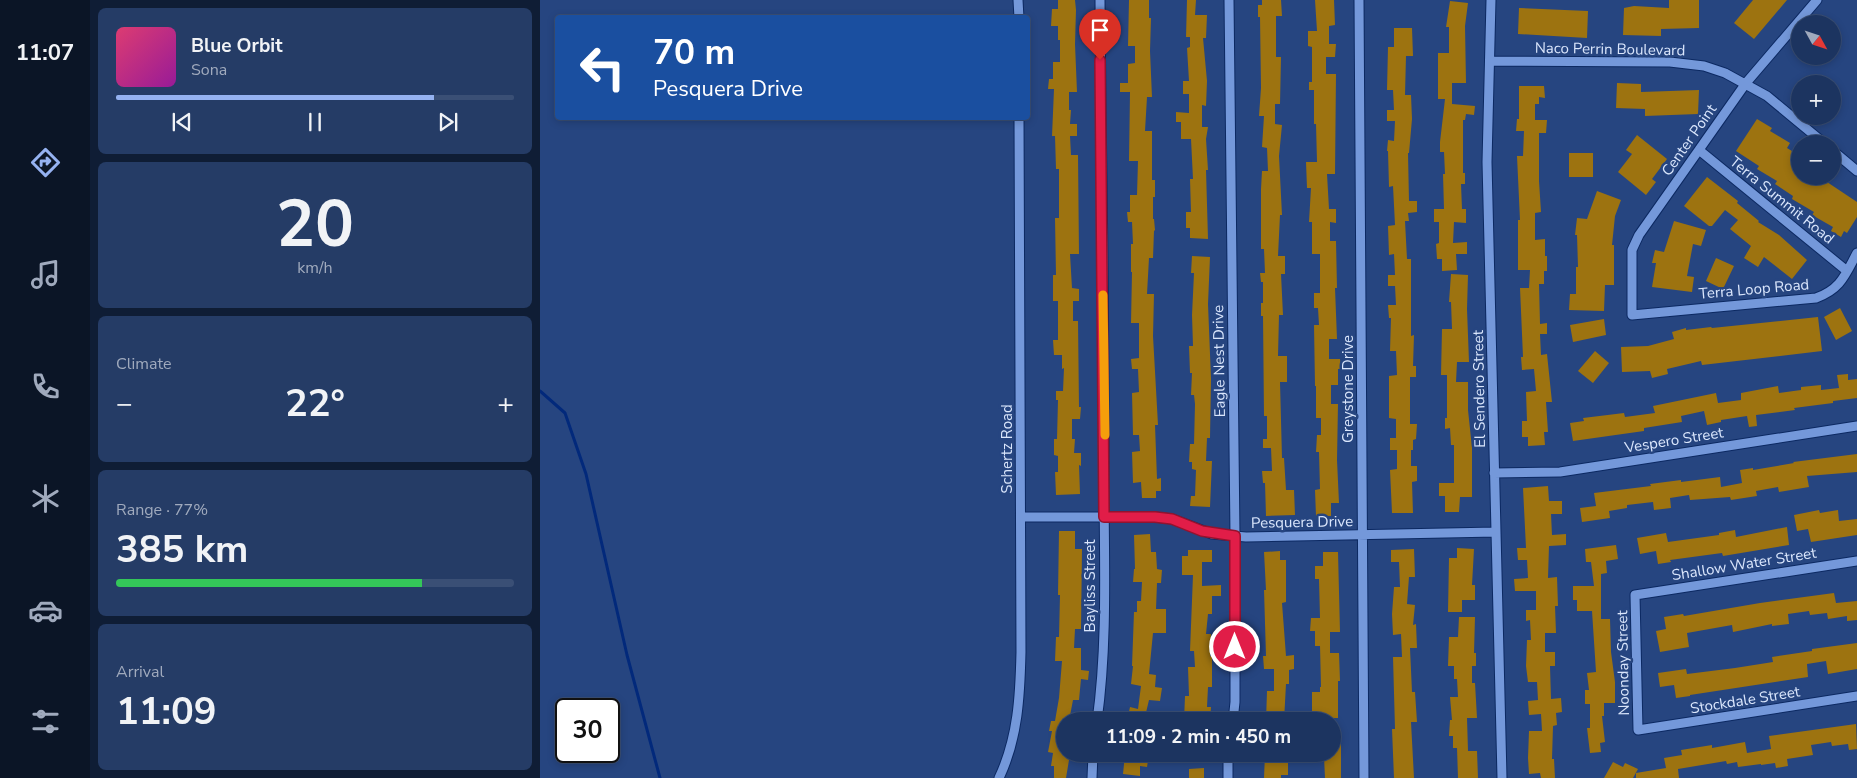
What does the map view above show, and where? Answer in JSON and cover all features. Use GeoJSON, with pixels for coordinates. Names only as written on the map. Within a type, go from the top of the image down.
{"type":"FeatureCollection","features":[{"type":"Feature","properties":{"kind":"street"},"geometry":{"type":"LineString","coordinates":[[1018,0],[1018,15]]}},
{"type":"Feature","properties":{"kind":"street","name":"Bayliss Street"},"geometry":{"type":"LineString","coordinates":[[1098,712],[1102,688],[1104,648],[1100,0]]}},
{"type":"Feature","properties":{"kind":"street","name":"Eagle Nest Drive"},"geometry":{"type":"LineString","coordinates":[[1229,0],[1235,536],[1234,712]]}},
{"type":"Feature","properties":{"kind":"street","name":"Greystone Drive"},"geometry":{"type":"LineString","coordinates":[[1358,0],[1364,778]]}},
{"type":"Feature","properties":{"kind":"street","name":"El Sendero Street"},"geometry":{"type":"LineString","coordinates":[[1491,0],[1487,162],[1502,778]]}},
{"type":"Feature","properties":{"kind":"street","name":"Center Point"},"geometry":{"type":"LineString","coordinates":[[1632,315],[1632,250],[1639,235],[1746,83],[1817,0]]}},
{"type":"Feature","properties":{"kind":"street","name":"Naco Perrin Boulevard"},"geometry":{"type":"LineString","coordinates":[[1490,61],[1670,62],[1704,66],[1725,73],[1767,96],[1814,135]]}},
{"type":"Feature","properties":{"kind":"street","name":"Schertz Road"},"geometry":{"type":"LineString","coordinates":[[998,778],[1011,747],[1019,702],[1021,652],[1019,120]]}},
{"type":"Feature","properties":{"kind":"street","name":"Terra Summit Road"},"geometry":{"type":"LineString","coordinates":[[1699,150],[1847,271]]}},
{"type":"Feature","properties":{"kind":"street"},"geometry":{"type":"LineString","coordinates":[[1841,158],[1857,171]]}},
{"type":"Feature","properties":{"kind":"street","name":"Terra Loop Road"},"geometry":{"type":"LineString","coordinates":[[1632,315],[1816,298],[1829,293],[1841,284],[1857,253]]}},
{"type":"Feature","properties":{"kind":"street","name":"Vespero Street"},"geometry":{"type":"LineString","coordinates":[[1494,473],[1560,472],[1857,426]]}},
{"type":"Feature","properties":{"kind":"street","name":"Pesquera Drive"},"geometry":{"type":"LineString","coordinates":[[1021,516],[1155,517],[1172,519],[1202,531],[1235,536],[1496,532]]}},
{"type":"Feature","properties":{"kind":"street","name":"Shallow Water Street"},"geometry":{"type":"LineString","coordinates":[[1635,595],[1857,561]]}},
{"type":"Feature","properties":{"kind":"street","name":"Noonday Street"},"geometry":{"type":"LineString","coordinates":[[1635,595],[1638,730]]}},
{"type":"Feature","properties":{"kind":"street","name":"Stockdale Street"},"geometry":{"type":"LineString","coordinates":[[1638,730],[1857,696]]}},
{"type":"Feature","properties":{"kind":"street"},"geometry":{"type":"LineString","coordinates":[[1092,778],[1093,762]]}},
{"type":"Feature","properties":{"kind":"street"},"geometry":{"type":"LineString","coordinates":[[1228,762],[1228,778]]}},
{"type":"Feature","properties":{"kind":"building"},"geometry":{"type":"Polygon","coordinates":[[[1058,0],[1075,0],[1076,10],[1077,92],[1069,92],[1069,110],[1071,110],[1070,124],[1077,124],[1077,136],[1070,136],[1071,155],[1078,155],[1079,254],[1070,254],[1072,288],[1079,289],[1079,301],[1073,301],[1073,321],[1078,321],[1079,407],[1081,407],[1080,419],[1072,419],[1072,439],[1075,439],[1074,453],[1081,453],[1081,466],[1079,465],[1080,494],[1056,495],[1055,472],[1058,472],[1058,456],[1054,455],[1054,439],[1057,439],[1058,400],[1056,400],[1056,391],[1063,391],[1064,368],[1062,369],[1062,355],[1054,355],[1053,340],[1058,340],[1058,301],[1053,301],[1053,275],[1056,275],[1055,218],[1059,218],[1059,169],[1056,169],[1055,136],[1052,136],[1054,89],[1048,89],[1049,79],[1053,79],[1053,62],[1060,62],[1058,26],[1051,26],[1052,9],[1058,9],[1058,0]]]}},
{"type":"Feature","properties":{"kind":"building"},"geometry":{"type":"Polygon","coordinates":[[[1129,0],[1149,0],[1149,18],[1151,18],[1152,97],[1147,97],[1145,131],[1152,131],[1152,180],[1155,180],[1153,219],[1155,230],[1153,258],[1149,258],[1147,294],[1154,294],[1153,336],[1158,425],[1155,425],[1157,479],[1161,478],[1161,491],[1156,491],[1156,498],[1142,498],[1141,482],[1133,483],[1132,452],[1140,451],[1139,435],[1133,435],[1132,393],[1139,392],[1138,369],[1132,369],[1131,359],[1139,358],[1139,323],[1131,323],[1131,244],[1133,244],[1132,222],[1128,222],[1127,212],[1130,212],[1130,195],[1137,195],[1138,161],[1129,161],[1130,92],[1120,92],[1120,83],[1128,83],[1128,64],[1135,63],[1135,46],[1128,46],[1129,0]]]}},
{"type":"Feature","properties":{"kind":"building"},"geometry":{"type":"Polygon","coordinates":[[[1187,0],[1196,0],[1195,15],[1207,15],[1206,38],[1203,38],[1207,81],[1206,106],[1202,105],[1202,127],[1208,127],[1206,139],[1208,170],[1206,170],[1208,239],[1190,238],[1190,228],[1186,228],[1186,212],[1191,212],[1190,179],[1193,179],[1191,139],[1181,139],[1181,122],[1176,122],[1176,112],[1189,113],[1189,94],[1183,94],[1183,81],[1189,81],[1187,48],[1190,47],[1190,37],[1186,37],[1187,0]]]}},
{"type":"Feature","properties":{"kind":"building"},"geometry":{"type":"Polygon","coordinates":[[[1262,0],[1281,0],[1282,16],[1276,16],[1276,57],[1281,57],[1280,104],[1275,104],[1275,124],[1282,125],[1279,156],[1282,215],[1280,215],[1278,256],[1285,256],[1285,274],[1281,274],[1283,315],[1279,315],[1278,356],[1287,356],[1287,382],[1280,382],[1282,458],[1284,458],[1286,490],[1294,490],[1295,515],[1266,516],[1265,483],[1263,483],[1262,471],[1272,471],[1271,448],[1263,448],[1263,439],[1267,439],[1267,416],[1264,416],[1263,316],[1261,316],[1263,282],[1261,282],[1260,273],[1265,273],[1264,249],[1261,249],[1261,189],[1262,171],[1268,171],[1267,148],[1262,147],[1264,116],[1259,116],[1261,88],[1260,17],[1258,17],[1258,5],[1262,5],[1262,0]]]}},
{"type":"Feature","properties":{"kind":"building"},"geometry":{"type":"Polygon","coordinates":[[[1315,0],[1334,0],[1335,25],[1329,26],[1329,44],[1336,44],[1335,57],[1326,57],[1326,74],[1336,74],[1335,174],[1327,174],[1329,209],[1336,209],[1336,223],[1330,222],[1330,241],[1336,241],[1337,339],[1329,339],[1329,359],[1340,359],[1341,369],[1338,369],[1338,385],[1331,385],[1331,404],[1338,404],[1337,460],[1339,503],[1331,503],[1331,516],[1316,516],[1315,490],[1320,489],[1319,452],[1316,452],[1317,435],[1321,435],[1321,418],[1316,418],[1314,325],[1319,325],[1318,308],[1314,308],[1314,293],[1320,293],[1320,254],[1312,254],[1312,222],[1309,222],[1311,188],[1307,188],[1306,162],[1317,162],[1314,90],[1309,90],[1309,82],[1312,82],[1312,47],[1308,46],[1308,31],[1317,31],[1315,0]]]}},
{"type":"Feature","properties":{"kind":"building"},"geometry":{"type":"Polygon","coordinates":[[[1669,0],[1699,0],[1699,28],[1661,29],[1661,36],[1623,35],[1624,8],[1634,6],[1669,8],[1669,0]]]}},
{"type":"Feature","properties":{"kind":"building"},"geometry":{"type":"Polygon","coordinates":[[[1753,0],[1787,0],[1754,39],[1734,23],[1753,0]]]}},
{"type":"Feature","properties":{"kind":"building"},"geometry":{"type":"Polygon","coordinates":[[[1450,1],[1468,3],[1465,26],[1466,83],[1452,83],[1452,104],[1475,106],[1474,115],[1466,114],[1465,120],[1463,120],[1463,173],[1465,173],[1465,184],[1461,184],[1462,209],[1466,209],[1466,223],[1454,222],[1453,243],[1467,242],[1467,254],[1456,254],[1457,270],[1442,271],[1442,259],[1437,259],[1436,244],[1439,243],[1439,222],[1434,222],[1434,209],[1444,209],[1443,174],[1445,174],[1444,152],[1440,152],[1440,142],[1445,99],[1438,99],[1438,53],[1449,53],[1449,27],[1446,27],[1450,1]]]}},
{"type":"Feature","properties":{"kind":"building"},"geometry":{"type":"Polygon","coordinates":[[[1519,8],[1588,11],[1587,38],[1518,34],[1519,8]]]}},
{"type":"Feature","properties":{"kind":"building"},"geometry":{"type":"Polygon","coordinates":[[[1394,28],[1412,28],[1413,56],[1406,56],[1405,95],[1411,95],[1412,119],[1408,153],[1409,201],[1417,201],[1417,212],[1408,213],[1409,221],[1405,221],[1407,259],[1411,259],[1411,336],[1414,335],[1413,366],[1416,366],[1416,377],[1410,377],[1410,424],[1417,424],[1416,439],[1413,440],[1413,450],[1411,450],[1411,466],[1417,466],[1417,481],[1412,482],[1413,513],[1392,513],[1390,470],[1397,469],[1397,450],[1390,450],[1390,438],[1396,438],[1396,419],[1389,418],[1389,376],[1397,375],[1396,351],[1390,351],[1391,318],[1389,318],[1388,305],[1396,305],[1395,286],[1388,286],[1388,275],[1395,275],[1394,254],[1389,255],[1388,226],[1395,225],[1393,186],[1389,187],[1387,151],[1388,140],[1394,141],[1395,121],[1387,121],[1387,110],[1394,110],[1393,90],[1387,90],[1388,47],[1394,47],[1394,28]]]}},
{"type":"Feature","properties":{"kind":"building"},"geometry":{"type":"Polygon","coordinates":[[[1617,83],[1641,84],[1641,92],[1699,90],[1698,114],[1645,116],[1645,109],[1616,108],[1617,83]]]}},
{"type":"Feature","properties":{"kind":"building"},"geometry":{"type":"Polygon","coordinates":[[[1519,86],[1544,86],[1545,98],[1539,97],[1539,104],[1535,104],[1535,120],[1547,120],[1546,133],[1539,133],[1541,212],[1535,213],[1535,240],[1545,239],[1545,256],[1547,256],[1547,271],[1544,271],[1544,284],[1539,284],[1540,324],[1547,323],[1547,334],[1540,334],[1541,355],[1547,354],[1552,402],[1546,402],[1548,432],[1544,432],[1545,445],[1528,446],[1528,437],[1522,437],[1522,421],[1527,421],[1526,392],[1536,391],[1534,369],[1522,370],[1521,357],[1523,357],[1520,288],[1529,288],[1530,270],[1518,270],[1518,220],[1520,220],[1517,156],[1523,156],[1524,131],[1516,131],[1517,119],[1519,119],[1519,86]]]}},
{"type":"Feature","properties":{"kind":"building"},"geometry":{"type":"Polygon","coordinates":[[[1757,119],[1772,128],[1770,131],[1790,143],[1787,148],[1791,150],[1791,185],[1832,185],[1857,202],[1857,217],[1847,233],[1844,231],[1841,237],[1831,231],[1833,227],[1812,215],[1814,212],[1792,199],[1793,196],[1775,184],[1777,181],[1757,169],[1759,166],[1736,151],[1757,119]]]}},
{"type":"Feature","properties":{"kind":"building"},"geometry":{"type":"Polygon","coordinates":[[[1637,135],[1667,159],[1652,179],[1656,182],[1646,195],[1618,172],[1632,154],[1626,150],[1637,135]]]}},
{"type":"Feature","properties":{"kind":"building"},"geometry":{"type":"Polygon","coordinates":[[[1569,153],[1593,153],[1593,177],[1569,177],[1569,153]]]}},
{"type":"Feature","properties":{"kind":"building"},"geometry":{"type":"Polygon","coordinates":[[[1707,177],[1738,201],[1737,203],[1758,222],[1779,235],[1807,260],[1792,279],[1764,257],[1758,267],[1744,258],[1751,246],[1730,229],[1738,220],[1725,210],[1712,226],[1709,226],[1684,206],[1707,177]]]}},
{"type":"Feature","properties":{"kind":"building"},"geometry":{"type":"Polygon","coordinates":[[[1597,191],[1621,200],[1615,216],[1612,245],[1614,245],[1614,285],[1605,285],[1604,311],[1569,310],[1570,294],[1576,294],[1576,267],[1578,267],[1577,235],[1575,235],[1577,218],[1587,219],[1597,191]]]}},
{"type":"Feature","properties":{"kind":"building"},"geometry":{"type":"Polygon","coordinates":[[[1674,221],[1706,230],[1701,246],[1693,244],[1687,276],[1694,277],[1692,292],[1652,287],[1656,263],[1652,263],[1655,250],[1664,252],[1674,221]]]}},
{"type":"Feature","properties":{"kind":"building"},"geometry":{"type":"Polygon","coordinates":[[[1192,256],[1210,257],[1208,304],[1211,379],[1210,438],[1207,438],[1206,461],[1212,461],[1210,507],[1190,506],[1191,496],[1195,496],[1196,470],[1192,469],[1192,462],[1189,462],[1190,444],[1194,444],[1195,404],[1194,395],[1191,395],[1192,373],[1190,373],[1189,346],[1193,346],[1194,273],[1191,273],[1192,256]]]}},
{"type":"Feature","properties":{"kind":"building"},"geometry":{"type":"Polygon","coordinates":[[[1716,258],[1734,266],[1723,289],[1706,281],[1716,258]]]}},
{"type":"Feature","properties":{"kind":"building"},"geometry":{"type":"Polygon","coordinates":[[[1451,274],[1468,275],[1469,362],[1457,362],[1456,382],[1468,382],[1468,410],[1472,448],[1472,497],[1460,497],[1459,512],[1445,512],[1445,496],[1439,496],[1439,483],[1454,483],[1454,445],[1451,445],[1450,428],[1445,429],[1445,418],[1447,418],[1447,375],[1441,375],[1442,329],[1452,329],[1451,302],[1449,302],[1451,274]]]}},
{"type":"Feature","properties":{"kind":"building"},"geometry":{"type":"Polygon","coordinates":[[[1840,308],[1852,331],[1836,340],[1824,317],[1840,308]]]}},
{"type":"Feature","properties":{"kind":"building"},"geometry":{"type":"Polygon","coordinates":[[[1818,317],[1822,351],[1702,365],[1701,361],[1667,369],[1668,374],[1652,378],[1650,371],[1622,372],[1621,347],[1648,346],[1674,339],[1672,332],[1686,328],[1686,330],[1712,328],[1818,317]]]}},
{"type":"Feature","properties":{"kind":"building"},"geometry":{"type":"Polygon","coordinates":[[[1604,319],[1606,335],[1573,342],[1570,325],[1604,319]]]}},
{"type":"Feature","properties":{"kind":"building"},"geometry":{"type":"Polygon","coordinates":[[[1595,351],[1609,363],[1593,383],[1578,371],[1595,351]]]}},
{"type":"Feature","properties":{"kind":"building"},"geometry":{"type":"Polygon","coordinates":[[[1848,374],[1848,380],[1857,379],[1857,398],[1794,408],[1795,410],[1756,415],[1757,426],[1749,427],[1747,416],[1721,420],[1721,422],[1707,425],[1704,411],[1681,416],[1682,422],[1644,428],[1644,431],[1573,441],[1570,423],[1584,421],[1583,418],[1624,413],[1625,417],[1655,413],[1653,406],[1716,393],[1718,403],[1741,400],[1741,393],[1778,386],[1779,393],[1801,390],[1801,387],[1821,385],[1821,390],[1839,388],[1837,375],[1848,374]]]}},
{"type":"Feature","properties":{"kind":"building"},"geometry":{"type":"Polygon","coordinates":[[[1857,454],[1857,472],[1807,476],[1809,487],[1779,492],[1778,487],[1756,491],[1757,496],[1731,500],[1730,497],[1690,500],[1689,495],[1670,498],[1671,508],[1654,510],[1653,502],[1627,505],[1627,508],[1609,511],[1610,518],[1582,522],[1580,508],[1596,506],[1594,493],[1651,486],[1650,484],[1681,480],[1681,482],[1720,477],[1721,487],[1742,483],[1740,470],[1753,468],[1753,470],[1793,462],[1857,454]]]}},
{"type":"Feature","properties":{"kind":"building"},"geometry":{"type":"Polygon","coordinates":[[[1548,486],[1549,501],[1562,501],[1562,514],[1551,514],[1552,535],[1566,534],[1566,545],[1549,546],[1548,578],[1557,577],[1558,606],[1555,606],[1556,633],[1545,633],[1545,652],[1555,652],[1555,666],[1550,666],[1551,699],[1561,698],[1562,712],[1556,713],[1557,725],[1553,726],[1552,759],[1554,759],[1555,778],[1541,778],[1540,773],[1529,774],[1528,758],[1529,731],[1542,731],[1541,714],[1529,715],[1528,701],[1538,700],[1537,682],[1528,682],[1526,666],[1527,640],[1531,640],[1530,620],[1526,621],[1526,610],[1536,610],[1536,591],[1515,591],[1514,579],[1528,578],[1527,560],[1518,560],[1517,548],[1526,548],[1523,488],[1548,486]]]}},
{"type":"Feature","properties":{"kind":"building"},"geometry":{"type":"Polygon","coordinates":[[[1819,510],[1820,513],[1838,510],[1839,521],[1857,519],[1857,535],[1811,542],[1808,529],[1797,531],[1794,515],[1819,510]]]}},
{"type":"Feature","properties":{"kind":"building"},"geometry":{"type":"Polygon","coordinates":[[[1787,527],[1789,545],[1723,556],[1722,553],[1670,560],[1671,562],[1658,564],[1656,551],[1640,554],[1637,538],[1666,533],[1668,542],[1719,535],[1719,533],[1735,530],[1736,537],[1787,527]]]}},
{"type":"Feature","properties":{"kind":"building"},"geometry":{"type":"Polygon","coordinates":[[[1059,531],[1075,531],[1075,549],[1082,549],[1081,629],[1075,629],[1074,648],[1081,648],[1081,670],[1089,671],[1088,680],[1081,679],[1079,700],[1073,700],[1071,712],[1057,712],[1062,661],[1055,661],[1056,637],[1059,637],[1060,595],[1058,595],[1059,531]]]}},
{"type":"Feature","properties":{"kind":"building"},"geometry":{"type":"Polygon","coordinates":[[[1150,534],[1151,552],[1156,552],[1157,569],[1162,570],[1161,583],[1157,583],[1156,609],[1166,609],[1166,633],[1153,633],[1149,674],[1156,675],[1155,687],[1162,688],[1160,701],[1149,700],[1146,712],[1129,712],[1130,707],[1138,709],[1141,686],[1131,684],[1134,612],[1137,612],[1137,601],[1141,601],[1142,582],[1133,582],[1135,569],[1134,535],[1150,534]]]}},
{"type":"Feature","properties":{"kind":"building"},"geometry":{"type":"Polygon","coordinates":[[[1616,545],[1618,559],[1606,561],[1607,573],[1601,574],[1601,619],[1610,619],[1615,703],[1604,703],[1604,716],[1602,716],[1605,742],[1600,743],[1601,752],[1590,753],[1587,728],[1590,728],[1590,704],[1585,704],[1585,690],[1589,690],[1587,673],[1596,672],[1592,611],[1577,611],[1577,600],[1573,600],[1573,586],[1594,586],[1591,562],[1586,562],[1585,549],[1616,545]]]}},
{"type":"Feature","properties":{"kind":"building"},"geometry":{"type":"Polygon","coordinates":[[[1457,548],[1474,549],[1472,585],[1475,585],[1475,600],[1462,600],[1462,612],[1448,612],[1449,558],[1457,558],[1457,548]]]}},
{"type":"Feature","properties":{"kind":"building"},"geometry":{"type":"Polygon","coordinates":[[[1414,549],[1415,577],[1409,577],[1407,604],[1415,605],[1413,625],[1416,624],[1417,648],[1410,648],[1412,692],[1415,692],[1417,722],[1411,722],[1414,778],[1394,778],[1392,729],[1395,729],[1393,657],[1402,657],[1401,634],[1393,635],[1392,614],[1394,587],[1400,587],[1399,562],[1391,562],[1391,550],[1414,549]]]}},
{"type":"Feature","properties":{"kind":"building"},"geometry":{"type":"Polygon","coordinates":[[[1188,550],[1212,550],[1212,562],[1202,562],[1202,586],[1221,585],[1221,596],[1212,596],[1212,614],[1208,614],[1206,634],[1211,634],[1212,687],[1208,687],[1207,707],[1211,707],[1211,712],[1184,712],[1185,696],[1189,696],[1188,667],[1195,667],[1194,651],[1190,651],[1193,575],[1182,575],[1182,556],[1188,556],[1188,550]]]}},
{"type":"Feature","properties":{"kind":"building"},"geometry":{"type":"Polygon","coordinates":[[[1280,551],[1280,560],[1286,560],[1286,602],[1282,603],[1286,656],[1294,655],[1294,669],[1289,670],[1284,712],[1266,712],[1267,691],[1274,691],[1274,669],[1264,669],[1263,656],[1266,656],[1264,590],[1266,590],[1264,552],[1280,551]]]}},
{"type":"Feature","properties":{"kind":"building"},"geometry":{"type":"Polygon","coordinates":[[[1323,552],[1338,552],[1340,632],[1330,632],[1330,653],[1339,653],[1338,712],[1312,712],[1312,692],[1320,692],[1321,687],[1320,646],[1315,646],[1315,631],[1310,631],[1311,618],[1320,618],[1319,579],[1315,579],[1315,566],[1323,566],[1323,552]]]}},
{"type":"Feature","properties":{"kind":"building"},"geometry":{"type":"Polygon","coordinates":[[[1834,593],[1836,603],[1857,601],[1857,620],[1847,621],[1847,616],[1828,619],[1827,613],[1810,615],[1809,611],[1788,614],[1789,624],[1772,626],[1772,624],[1733,632],[1732,625],[1687,633],[1689,647],[1660,652],[1656,631],[1666,629],[1664,617],[1683,614],[1684,616],[1834,593]]]}},
{"type":"Feature","properties":{"kind":"building"},"geometry":{"type":"Polygon","coordinates":[[[1459,617],[1475,617],[1474,653],[1476,653],[1476,666],[1472,666],[1472,683],[1475,683],[1477,718],[1467,718],[1468,751],[1477,751],[1478,778],[1458,778],[1457,748],[1453,748],[1453,736],[1449,736],[1450,720],[1452,720],[1450,697],[1458,697],[1457,679],[1454,679],[1454,666],[1448,666],[1449,637],[1458,637],[1459,617]]]}},
{"type":"Feature","properties":{"kind":"building"},"geometry":{"type":"Polygon","coordinates":[[[1857,643],[1857,669],[1828,674],[1826,661],[1807,664],[1808,677],[1676,698],[1674,685],[1660,687],[1658,673],[1686,669],[1687,674],[1735,668],[1773,662],[1772,657],[1857,643]]]}},
{"type":"Feature","properties":{"kind":"building"},"geometry":{"type":"Polygon","coordinates":[[[1056,715],[1056,762],[1069,762],[1066,778],[1054,778],[1054,766],[1051,766],[1053,753],[1048,752],[1052,731],[1049,731],[1051,721],[1055,721],[1056,715]]]}},
{"type":"Feature","properties":{"kind":"building"},"geometry":{"type":"Polygon","coordinates":[[[1856,724],[1857,749],[1849,750],[1848,744],[1832,746],[1831,742],[1811,745],[1813,755],[1787,759],[1788,766],[1776,768],[1775,763],[1738,767],[1737,762],[1727,764],[1726,761],[1678,769],[1679,778],[1636,778],[1636,773],[1666,768],[1664,758],[1682,755],[1681,750],[1712,745],[1712,748],[1745,742],[1747,753],[1771,749],[1769,736],[1856,724]]]}},
{"type":"Feature","properties":{"kind":"building"},"geometry":{"type":"Polygon","coordinates":[[[1124,762],[1148,762],[1147,767],[1140,766],[1140,776],[1123,774],[1124,762]]]}},
{"type":"Feature","properties":{"kind":"building"},"geometry":{"type":"Polygon","coordinates":[[[1265,762],[1288,762],[1288,775],[1281,775],[1281,778],[1264,778],[1265,762]]]}},
{"type":"Feature","properties":{"kind":"building"},"geometry":{"type":"Polygon","coordinates":[[[1324,762],[1341,762],[1341,778],[1325,778],[1324,762]]]}},
{"type":"Feature","properties":{"kind":"building"},"geometry":{"type":"Polygon","coordinates":[[[1613,762],[1623,767],[1625,763],[1638,769],[1633,778],[1604,778],[1613,762]]]}},
{"type":"Feature","properties":{"kind":"building"},"geometry":{"type":"Polygon","coordinates":[[[1204,768],[1204,778],[1189,778],[1189,769],[1204,768]]]}},
{"type":"Feature","properties":{"kind":"waterway"},"geometry":{"type":"LineString","coordinates":[[540,391],[565,413],[586,474],[627,655],[660,778]]}},
{"type":"Feature","properties":{"kind":"slow traffic"},"geometry":{"type":"LineString","coordinates":[[1103,295],[1105,435]]}},
{"type":"Feature","properties":{"kind":"route"},"geometry":{"type":"LineString","coordinates":[[1100,60],[1105,439],[1104,517],[1172,519],[1212,534],[1235,536],[1235,647]]}}]}
